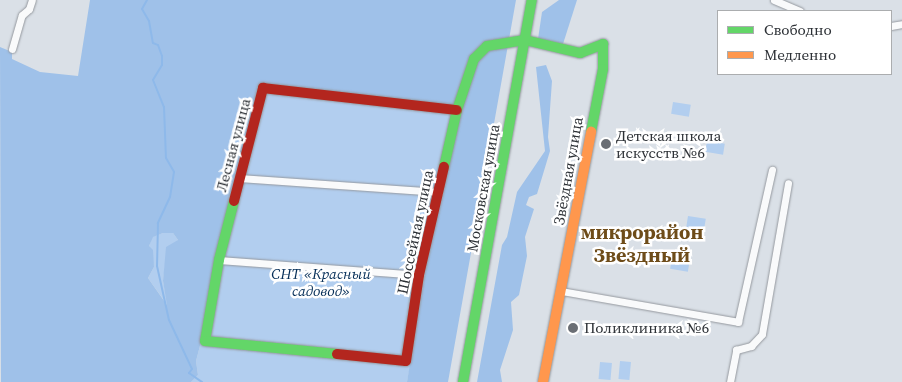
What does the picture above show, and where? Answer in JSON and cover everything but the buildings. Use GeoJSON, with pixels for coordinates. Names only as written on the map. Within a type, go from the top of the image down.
{"type":"FeatureCollection","features":[{"type":"Feature","properties":{"kind":"street"},"geometry":{"type":"LineString","coordinates":[[12,49],[22,16],[29,9],[32,0]]}},
{"type":"Feature","properties":{"kind":"street","name":"Московская улица"},"geometry":{"type":"LineString","coordinates":[[463,382],[532,0]]}},
{"type":"Feature","properties":{"kind":"street"},"geometry":{"type":"LineString","coordinates":[[774,0],[798,10]]}},
{"type":"Feature","properties":{"kind":"street","name":"Шоссейная улица"},"geometry":{"type":"LineString","coordinates":[[406,361],[419,275],[457,110],[474,59],[487,46],[525,40]]}},
{"type":"Feature","properties":{"kind":"street","name":"Звёздная улица"},"geometry":{"type":"LineString","coordinates":[[525,40],[580,53],[603,44],[603,69],[543,382]]}},
{"type":"Feature","properties":{"kind":"street","name":"Лесная улица"},"geometry":{"type":"LineString","coordinates":[[406,361],[205,342],[219,260],[263,88],[457,110]]}},
{"type":"Feature","properties":{"kind":"street"},"geometry":{"type":"LineString","coordinates":[[561,292],[738,322],[772,170]]}},
{"type":"Feature","properties":{"kind":"street"},"geometry":{"type":"LineString","coordinates":[[239,178],[439,192]]}},
{"type":"Feature","properties":{"kind":"street"},"geometry":{"type":"LineString","coordinates":[[730,382],[736,350],[751,346],[762,334],[788,183]]}},
{"type":"Feature","properties":{"kind":"street"},"geometry":{"type":"LineString","coordinates":[[219,260],[419,275]]}},
{"type":"Feature","properties":{"kind":"green space","name":"СНТ «Красный садовод»"},"geometry":{"type":"Polygon","coordinates":[[[267,91],[461,109],[407,382],[191,382],[198,375],[196,361],[267,91]]]}},
{"type":"Feature","properties":{"kind":"green space"},"geometry":{"type":"Polygon","coordinates":[[[673,102],[691,105],[689,117],[671,114],[673,102]]]}},
{"type":"Feature","properties":{"kind":"green space"},"geometry":{"type":"Polygon","coordinates":[[[707,141],[725,144],[723,155],[705,152],[707,141]]]}},
{"type":"Feature","properties":{"kind":"green space"},"geometry":{"type":"Polygon","coordinates":[[[688,216],[706,219],[702,240],[685,237],[688,216]]]}},
{"type":"Feature","properties":{"kind":"green space"},"geometry":{"type":"Polygon","coordinates":[[[163,233],[173,233],[178,240],[165,265],[163,281],[168,306],[148,278],[154,267],[149,246],[152,237],[163,233]]]}},
{"type":"Feature","properties":{"kind":"green space"},"geometry":{"type":"Polygon","coordinates":[[[672,257],[690,260],[688,272],[670,269],[672,257]]]}},
{"type":"Feature","properties":{"kind":"green space"},"geometry":{"type":"Polygon","coordinates":[[[620,361],[631,362],[629,380],[618,379],[620,361]]]}},
{"type":"Feature","properties":{"kind":"green space"},"geometry":{"type":"Polygon","coordinates":[[[600,362],[612,363],[610,380],[599,379],[600,362]]]}},
{"type":"Feature","properties":{"kind":"shaded area"},"geometry":{"type":"Polygon","coordinates":[[[90,0],[516,0],[448,382],[407,382],[431,238],[460,109],[267,91],[196,361],[198,375],[191,382],[1,382],[0,47],[12,52],[12,59],[40,72],[78,76],[90,0]],[[163,233],[153,237],[149,246],[153,250],[154,267],[148,278],[167,305],[163,281],[166,247],[178,240],[173,233],[163,233]]]}},
{"type":"Feature","properties":{"kind":"shaded area"},"geometry":{"type":"Polygon","coordinates":[[[559,0],[577,0],[563,44],[538,39],[542,12],[559,0]]]}},
{"type":"Feature","properties":{"kind":"shaded area"},"geometry":{"type":"Polygon","coordinates":[[[546,65],[552,81],[548,137],[550,151],[537,194],[529,197],[526,205],[534,209],[525,237],[527,256],[519,295],[511,302],[513,330],[500,370],[502,382],[477,382],[502,245],[507,237],[517,192],[545,151],[536,67],[546,65]]]}},
{"type":"Feature","properties":{"kind":"waterway"},"geometry":{"type":"LineString","coordinates":[[147,0],[142,9],[149,21],[153,43],[158,45],[162,56],[162,65],[153,80],[164,107],[166,158],[174,172],[170,197],[158,223],[157,266],[169,320],[192,369],[189,373],[202,382]]}},
{"type":"Feature","properties":{"kind":"traffic: fast"},"geometry":{"type":"LineString","coordinates":[[463,382],[532,0]]}},
{"type":"Feature","properties":{"kind":"traffic: fast"},"geometry":{"type":"LineString","coordinates":[[444,167],[457,110],[474,59],[487,46],[525,40],[580,53],[603,44],[603,69],[591,132]]}},
{"type":"Feature","properties":{"kind":"traffic: fast"},"geometry":{"type":"LineString","coordinates":[[234,201],[219,260],[205,341],[337,354]]}},
{"type":"Feature","properties":{"kind":"traffic: slow"},"geometry":{"type":"LineString","coordinates":[[543,382],[591,132]]}},
{"type":"Feature","properties":{"kind":"traffic: jam"},"geometry":{"type":"LineString","coordinates":[[234,201],[263,88],[457,110]]}},
{"type":"Feature","properties":{"kind":"traffic: jam"},"geometry":{"type":"LineString","coordinates":[[337,354],[406,361],[419,275],[444,167]]}},
{"type":"Feature","properties":{"kind":"place","name":"Детская школа искусств №6"},"geometry":{"type":"Point","coordinates":[606,144]}},
{"type":"Feature","properties":{"kind":"place","name":"Поликлиника №6"},"geometry":{"type":"Point","coordinates":[573,328]}},
{"type":"Feature","properties":{"kind":"district","name":"микрорайон Звёздный"},"geometry":{"type":"Point","coordinates":[642,244]}}]}
